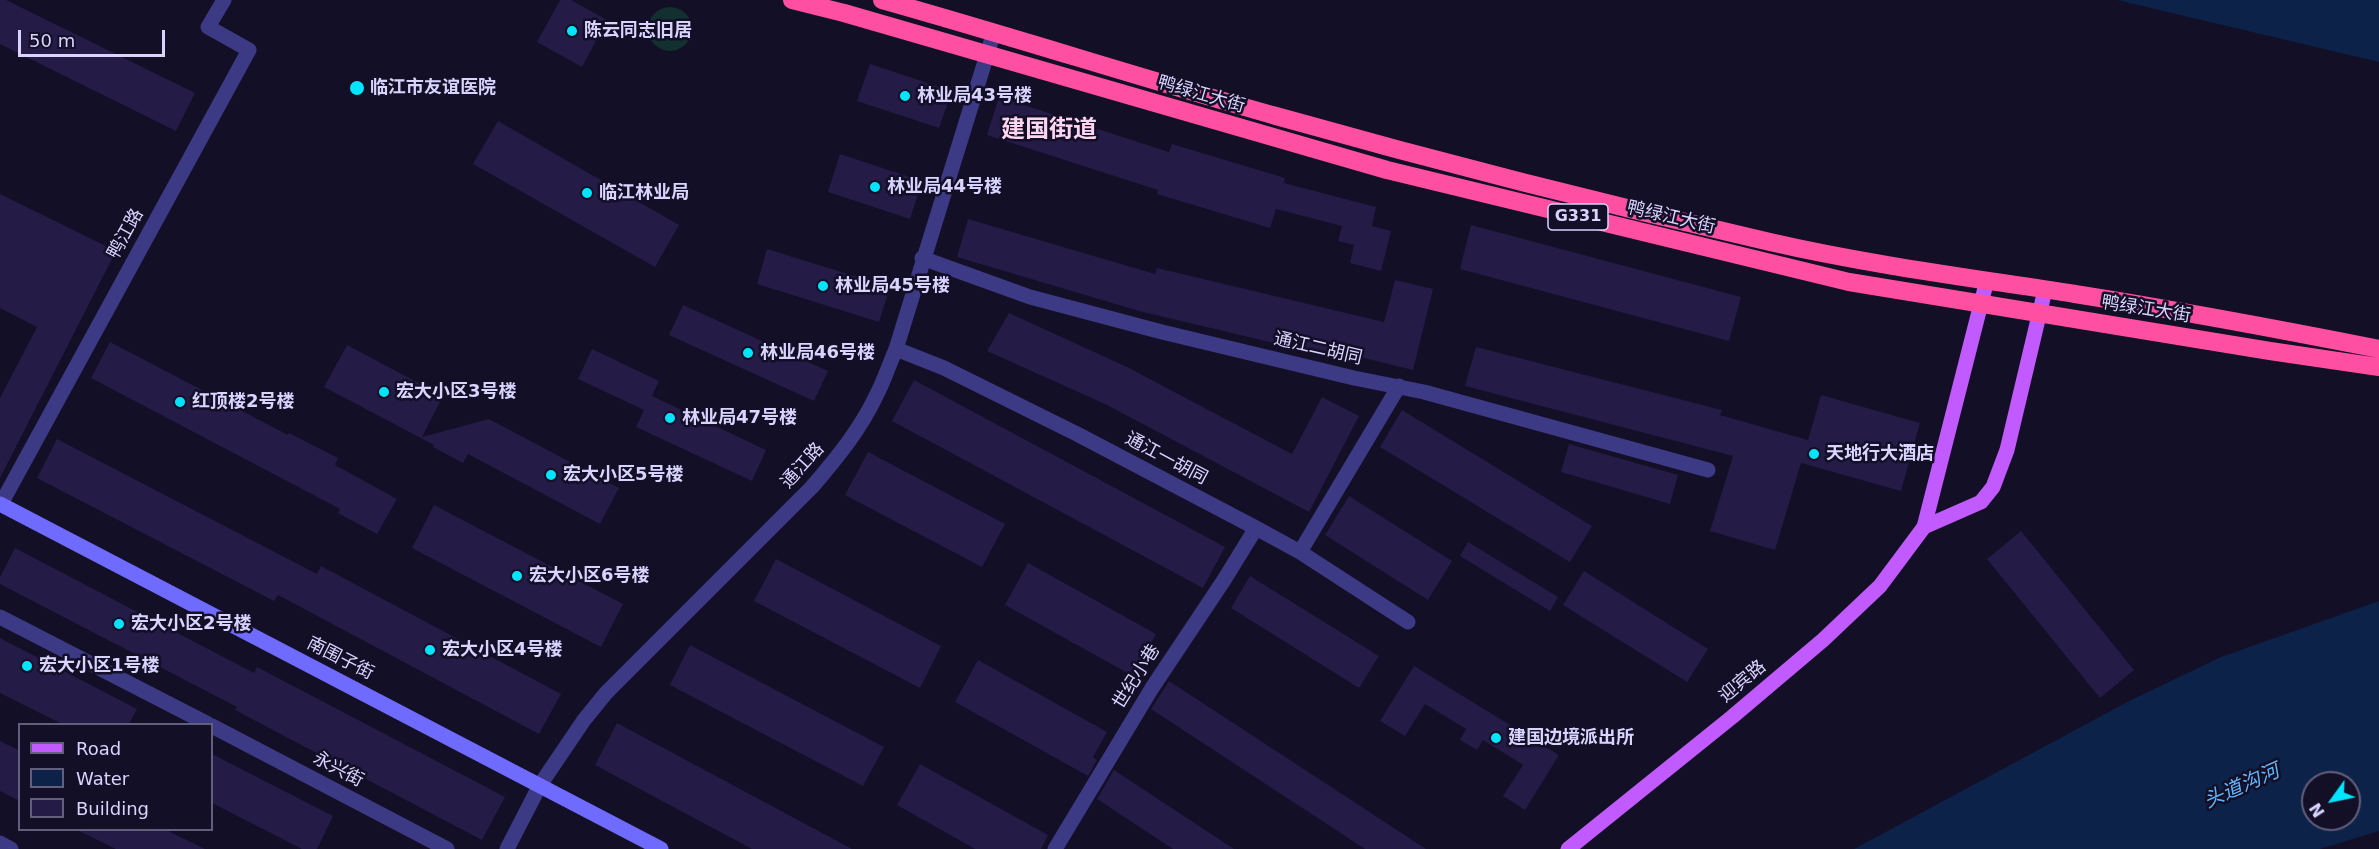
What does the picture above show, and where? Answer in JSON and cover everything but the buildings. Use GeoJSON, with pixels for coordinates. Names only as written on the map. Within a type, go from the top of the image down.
{"type":"FeatureCollection","features":[{"type":"Feature","properties":{"kind":"highway","name":"鸭绿江大街"},"geometry":{"type":"LineString","coordinates":[[792,0],[1387,170],[1849,282],[2379,367]]}},
{"type":"Feature","properties":{"kind":"highway","name":"鸭绿江大街"},"geometry":{"type":"LineString","coordinates":[[882,0],[1276,116],[1480,171],[1779,244],[2379,349]]}},
{"type":"Feature","properties":{"kind":"main road","name":"迎宾路"},"geometry":{"type":"LineString","coordinates":[[1568,849],[1732,717],[1823,640],[1880,586],[1924,527],[1987,280]]}},
{"type":"Feature","properties":{"kind":"main road","name":"迎宾路"},"geometry":{"type":"LineString","coordinates":[[1924,527],[1981,502],[1993,487],[2007,450],[2045,290]]}},
{"type":"Feature","properties":{"kind":"street","name":"鸭江路"},"geometry":{"type":"LineString","coordinates":[[0,504],[249,50],[208,27],[224,0]]}},
{"type":"Feature","properties":{"kind":"street","name":"通江路"},"geometry":{"type":"LineString","coordinates":[[507,849],[540,785],[584,720],[606,693],[812,487],[841,453],[859,427],[876,397],[896,349],[922,258],[994,32]]}},
{"type":"Feature","properties":{"kind":"street","name":"通江二胡同"},"geometry":{"type":"LineString","coordinates":[[922,258],[1052,303],[1354,378],[1399,386],[1708,470]]}},
{"type":"Feature","properties":{"kind":"street","name":"通江一胡同"},"geometry":{"type":"LineString","coordinates":[[896,349],[954,373],[1077,434],[1256,528],[1300,552],[1408,622]]}},
{"type":"Feature","properties":{"kind":"street"},"geometry":{"type":"LineString","coordinates":[[1300,552],[1399,386]]}},
{"type":"Feature","properties":{"kind":"street","name":"南围子街"},"geometry":{"type":"LineString","coordinates":[[0,504],[660,849]]}},
{"type":"Feature","properties":{"kind":"street","name":"世纪小巷"},"geometry":{"type":"LineString","coordinates":[[1055,849],[1152,688],[1256,528]]}},
{"type":"Feature","properties":{"kind":"street","name":"永兴街"},"geometry":{"type":"LineString","coordinates":[[0,617],[206,723]]}},
{"type":"Feature","properties":{"kind":"street","name":"永兴街"},"geometry":{"type":"LineString","coordinates":[[213,727],[447,849]]}},
{"type":"Feature","properties":{"kind":"street"},"geometry":{"type":"LineString","coordinates":[[0,843],[11,849]]}},
{"type":"Feature","properties":{"kind":"green space"},"geometry":{"type":"Polygon","coordinates":[[[670,7],[679,8],[686,13],[691,20],[691,38],[686,45],[679,50],[670,51],[661,50],[654,45],[649,38],[648,29],[649,20],[654,13],[661,8],[670,7]]]}},
{"type":"Feature","properties":{"kind":"water"},"geometry":{"type":"Polygon","coordinates":[[[2117,0],[2379,0],[2379,62],[2117,0]]]}},
{"type":"Feature","properties":{"kind":"water","name":"头道沟河"},"geometry":{"type":"Polygon","coordinates":[[[2379,601],[2379,831],[2320,849],[1854,849],[2129,701],[2221,657],[2379,601]]]}},
{"type":"Feature","properties":{"kind":"place","name":"陈云同志旧居"},"geometry":{"type":"Point","coordinates":[572,31]}},
{"type":"Feature","properties":{"kind":"place","name":"临江市友谊医院"},"geometry":{"type":"Point","coordinates":[357,88]}},
{"type":"Feature","properties":{"kind":"place","name":"林业局43号楼"},"geometry":{"type":"Point","coordinates":[905,96]}},
{"type":"Feature","properties":{"kind":"place","name":"林业局44号楼"},"geometry":{"type":"Point","coordinates":[875,187]}},
{"type":"Feature","properties":{"kind":"place","name":"临江林业局"},"geometry":{"type":"Point","coordinates":[587,193]}},
{"type":"Feature","properties":{"kind":"place","name":"林业局45号楼"},"geometry":{"type":"Point","coordinates":[823,286]}},
{"type":"Feature","properties":{"kind":"place","name":"林业局46号楼"},"geometry":{"type":"Point","coordinates":[748,353]}},
{"type":"Feature","properties":{"kind":"place","name":"宏大小区3号楼"},"geometry":{"type":"Point","coordinates":[384,392]}},
{"type":"Feature","properties":{"kind":"place","name":"红顶楼2号楼"},"geometry":{"type":"Point","coordinates":[180,402]}},
{"type":"Feature","properties":{"kind":"place","name":"林业局47号楼"},"geometry":{"type":"Point","coordinates":[670,418]}},
{"type":"Feature","properties":{"kind":"place","name":"天地行大酒店"},"geometry":{"type":"Point","coordinates":[1814,454]}},
{"type":"Feature","properties":{"kind":"place","name":"宏大小区5号楼"},"geometry":{"type":"Point","coordinates":[551,475]}},
{"type":"Feature","properties":{"kind":"place","name":"宏大小区6号楼"},"geometry":{"type":"Point","coordinates":[517,576]}},
{"type":"Feature","properties":{"kind":"place","name":"宏大小区2号楼"},"geometry":{"type":"Point","coordinates":[119,624]}},
{"type":"Feature","properties":{"kind":"place","name":"宏大小区4号楼"},"geometry":{"type":"Point","coordinates":[430,650]}},
{"type":"Feature","properties":{"kind":"place","name":"宏大小区1号楼"},"geometry":{"type":"Point","coordinates":[27,666]}},
{"type":"Feature","properties":{"kind":"place","name":"建国边境派出所"},"geometry":{"type":"Point","coordinates":[1496,738]}},
{"type":"Feature","properties":{"kind":"district","name":"建国街道"},"geometry":{"type":"Point","coordinates":[1049,131]}}]}
